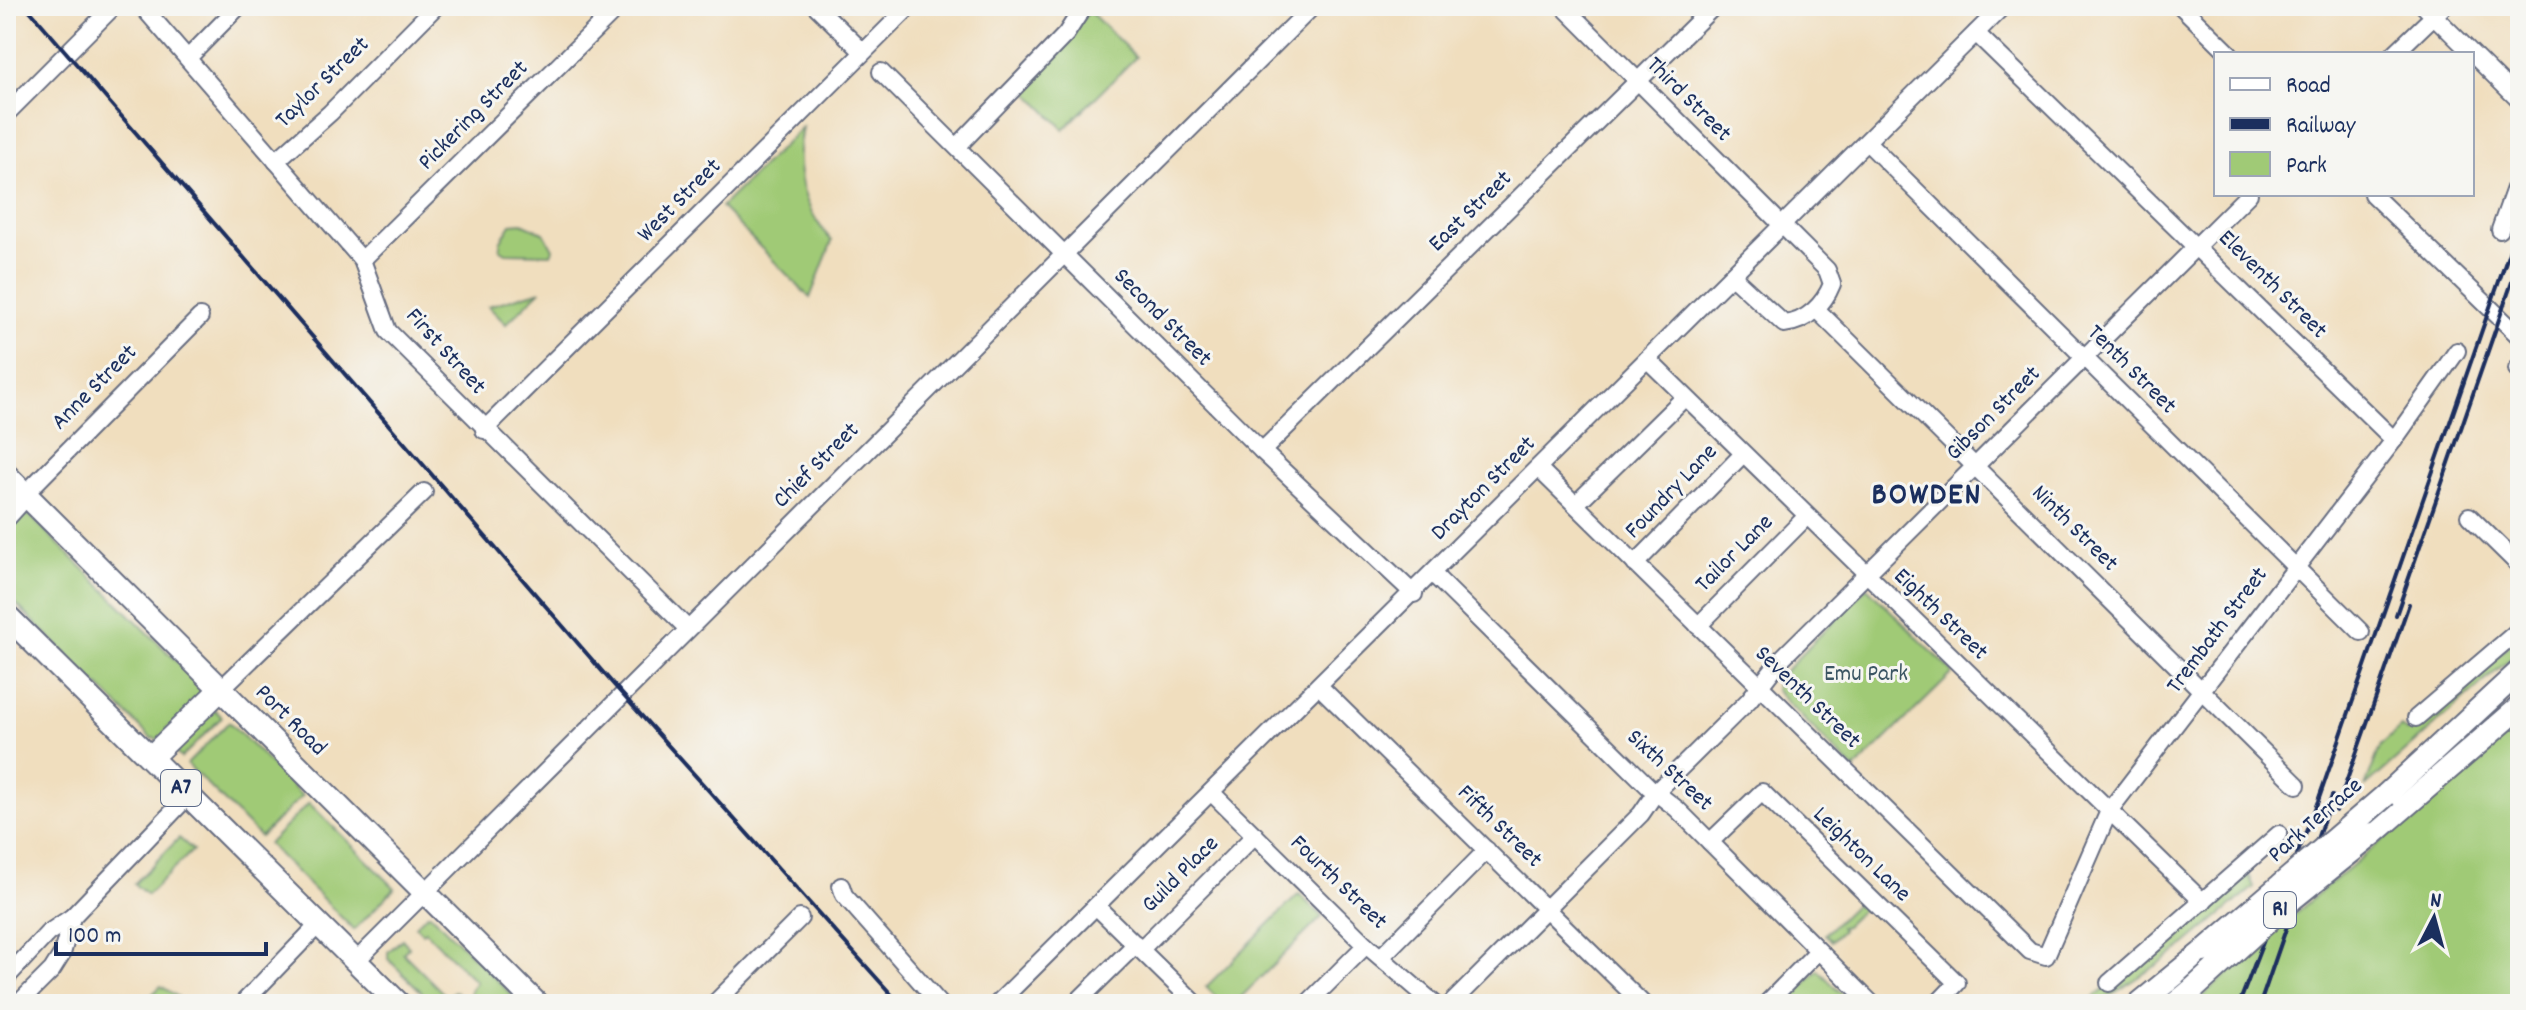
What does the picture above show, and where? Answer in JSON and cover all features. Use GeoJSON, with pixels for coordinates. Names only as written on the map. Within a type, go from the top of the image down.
{"type":"FeatureCollection","features":[{"type":"Feature","properties":{"kind":"highway","name":"Port Road"},"geometry":{"type":"LineString","coordinates":[[6,475],[537,1004]]}},
{"type":"Feature","properties":{"kind":"highway"},"geometry":{"type":"LineString","coordinates":[[6,515],[25,494]]}},
{"type":"Feature","properties":{"kind":"highway","name":"A7"},"geometry":{"type":"LineString","coordinates":[[6,615],[399,1004]]}},
{"type":"Feature","properties":{"kind":"highway","name":"Park Terrace"},"geometry":{"type":"LineString","coordinates":[[2139,1004],[2386,795],[2520,671]]}},
{"type":"Feature","properties":{"kind":"highway"},"geometry":{"type":"LineString","coordinates":[[151,757],[221,689]]}},
{"type":"Feature","properties":{"kind":"highway","name":"Park Terrace"},"geometry":{"type":"LineString","coordinates":[[2183,998],[2292,899],[2373,834],[2520,707]]}},
{"type":"Feature","properties":{"kind":"street"},"geometry":{"type":"LineString","coordinates":[[6,114],[114,6]]}},
{"type":"Feature","properties":{"kind":"street","name":"First Street"},"geometry":{"type":"LineString","coordinates":[[142,6],[362,260],[388,331],[484,430],[688,629]]}},
{"type":"Feature","properties":{"kind":"street"},"geometry":{"type":"LineString","coordinates":[[188,58],[239,6]]}},
{"type":"Feature","properties":{"kind":"street","name":"Taylor Street"},"geometry":{"type":"LineString","coordinates":[[276,161],[330,113],[436,6]]}},
{"type":"Feature","properties":{"kind":"street","name":"Pickering Street"},"geometry":{"type":"LineString","coordinates":[[362,260],[619,6]]}},
{"type":"Feature","properties":{"kind":"street"},"geometry":{"type":"LineString","coordinates":[[816,6],[863,52]]}},
{"type":"Feature","properties":{"kind":"street","name":"West Street"},"geometry":{"type":"LineString","coordinates":[[484,430],[910,6]]}},
{"type":"Feature","properties":{"kind":"street"},"geometry":{"type":"LineString","coordinates":[[957,147],[1066,34],[1084,6]]}},
{"type":"Feature","properties":{"kind":"street","name":"Chief Street"},"geometry":{"type":"LineString","coordinates":[[356,961],[1313,6]]}},
{"type":"Feature","properties":{"kind":"street","name":"Third Street"},"geometry":{"type":"LineString","coordinates":[[1563,6],[1780,227]]}},
{"type":"Feature","properties":{"kind":"street","name":"East Street"},"geometry":{"type":"LineString","coordinates":[[1262,451],[1714,6]]}},
{"type":"Feature","properties":{"kind":"street","name":"Drayton Street"},"geometry":{"type":"LineString","coordinates":[[997,1004],[1414,594],[2003,6]]}},
{"type":"Feature","properties":{"kind":"street"},"geometry":{"type":"LineString","coordinates":[[2181,6],[2228,52]]}},
{"type":"Feature","properties":{"kind":"street"},"geometry":{"type":"LineString","coordinates":[[2396,52],[2434,9],[2520,101]]}},
{"type":"Feature","properties":{"kind":"street","name":"Eleventh Street"},"geometry":{"type":"LineString","coordinates":[[1976,33],[2394,440]]}},
{"type":"Feature","properties":{"kind":"street","name":"Second Street"},"geometry":{"type":"LineString","coordinates":[[881,72],[1262,451],[1414,594]]}},
{"type":"Feature","properties":{"kind":"street","name":"Tenth Street"},"geometry":{"type":"LineString","coordinates":[[1867,142],[2361,632]]}},
{"type":"Feature","properties":{"kind":"street"},"geometry":{"type":"LineString","coordinates":[[2500,230],[2520,174]]}},
{"type":"Feature","properties":{"kind":"street","name":"Gibson Street"},"geometry":{"type":"LineString","coordinates":[[1451,1004],[1633,809],[1642,807],[1761,687],[1781,659],[2247,196]]}},
{"type":"Feature","properties":{"kind":"street"},"geometry":{"type":"LineString","coordinates":[[2374,196],[2520,337]]}},
{"type":"Feature","properties":{"kind":"street"},"geometry":{"type":"LineString","coordinates":[[1732,276],[1784,324],[1796,323],[1816,309],[1832,284],[1827,270],[1780,227]]}},
{"type":"Feature","properties":{"kind":"street","name":"Ninth Street"},"geometry":{"type":"LineString","coordinates":[[1816,309],[2297,785]]}},
{"type":"Feature","properties":{"kind":"street","name":"Anne Street"},"geometry":{"type":"LineString","coordinates":[[25,494],[200,317]]}},
{"type":"Feature","properties":{"kind":"street","name":"Trembath Street"},"geometry":{"type":"LineString","coordinates":[[2046,956],[2109,811],[2394,440],[2457,351]]}},
{"type":"Feature","properties":{"kind":"street","name":"Eighth Street"},"geometry":{"type":"LineString","coordinates":[[1647,359],[2203,902]]}},
{"type":"Feature","properties":{"kind":"street"},"geometry":{"type":"LineString","coordinates":[[1576,504],[1685,397]]}},
{"type":"Feature","properties":{"kind":"street","name":"Foundry Lane"},"geometry":{"type":"LineString","coordinates":[[1635,564],[1743,454]]}},
{"type":"Feature","properties":{"kind":"street","name":"Seventh Street"},"geometry":{"type":"LineString","coordinates":[[1539,469],[2030,951],[2046,956]]}},
{"type":"Feature","properties":{"kind":"street"},"geometry":{"type":"LineString","coordinates":[[221,689],[424,492]]}},
{"type":"Feature","properties":{"kind":"street"},"geometry":{"type":"LineString","coordinates":[[2469,516],[2520,566]]}},
{"type":"Feature","properties":{"kind":"street","name":"Tailor Lane"},"geometry":{"type":"LineString","coordinates":[[1698,626],[1806,517]]}},
{"type":"Feature","properties":{"kind":"street","name":"Sixth Street"},"geometry":{"type":"LineString","coordinates":[[1433,574],[1872,1004]]}},
{"type":"Feature","properties":{"kind":"street"},"geometry":{"type":"LineString","coordinates":[[2416,718],[2520,629]]}},
{"type":"Feature","properties":{"kind":"street","name":"Fifth Street"},"geometry":{"type":"LineString","coordinates":[[1319,686],[1643,1004]]}},
{"type":"Feature","properties":{"kind":"street","name":"Fourth Street"},"geometry":{"type":"LineString","coordinates":[[1211,792],[1366,945],[1436,1004]]}},
{"type":"Feature","properties":{"kind":"street","name":"Leighton Lane"},"geometry":{"type":"LineString","coordinates":[[1710,842],[1762,792],[1957,983],[1937,1004]]}},
{"type":"Feature","properties":{"kind":"street"},"geometry":{"type":"LineString","coordinates":[[72,917],[62,954],[24,1002],[6,979],[48,933],[72,917],[189,795]]}},
{"type":"Feature","properties":{"kind":"street","name":"Park Terrace"},"geometry":{"type":"LineString","coordinates":[[2109,983],[2279,834]]}},
{"type":"Feature","properties":{"kind":"street","name":"Guild Place"},"geometry":{"type":"LineString","coordinates":[[1075,1004],[1255,835]]}},
{"type":"Feature","properties":{"kind":"street"},"geometry":{"type":"LineString","coordinates":[[1381,957],[1487,850]]}},
{"type":"Feature","properties":{"kind":"street"},"geometry":{"type":"LineString","coordinates":[[841,886],[844,895],[940,1004]]}},
{"type":"Feature","properties":{"kind":"street","name":"Gibson Street"},"geometry":{"type":"LineString","coordinates":[[1436,1004],[1544,905]]}},
{"type":"Feature","properties":{"kind":"street"},"geometry":{"type":"LineString","coordinates":[[1096,906],[1138,946],[1185,1000]]}},
{"type":"Feature","properties":{"kind":"street"},"geometry":{"type":"LineString","coordinates":[[714,1004],[800,918]]}},
{"type":"Feature","properties":{"kind":"street"},"geometry":{"type":"LineString","coordinates":[[242,1004],[319,924]]}},
{"type":"Feature","properties":{"kind":"street"},"geometry":{"type":"LineString","coordinates":[[1307,1004],[1366,945]]}},
{"type":"Feature","properties":{"kind":"street"},"geometry":{"type":"LineString","coordinates":[[1766,1004],[1818,951]]}},
{"type":"Feature","properties":{"kind":"green space"},"geometry":{"type":"Polygon","coordinates":[[[1089,11],[1136,57],[1064,129],[1023,88],[1089,11]]]}},
{"type":"Feature","properties":{"kind":"green space"},"geometry":{"type":"Polygon","coordinates":[[[802,127],[799,159],[802,188],[813,215],[832,241],[810,298],[721,207],[802,127]]]}},
{"type":"Feature","properties":{"kind":"green space"},"geometry":{"type":"Polygon","coordinates":[[[522,223],[544,233],[553,249],[551,254],[506,253],[500,249],[500,242],[511,224],[522,223]]]}},
{"type":"Feature","properties":{"kind":"green space"},"geometry":{"type":"Polygon","coordinates":[[[541,290],[506,324],[488,306],[541,290]]]}},
{"type":"Feature","properties":{"kind":"green space"},"geometry":{"type":"Polygon","coordinates":[[[28,514],[203,687],[205,695],[159,739],[151,738],[6,594],[6,531],[28,514]]]}},
{"type":"Feature","properties":{"kind":"green space","name":"Emu Park"},"geometry":{"type":"Polygon","coordinates":[[[1867,587],[1953,673],[1854,770],[1775,690],[1777,679],[1867,587]]]}},
{"type":"Feature","properties":{"kind":"green space"},"geometry":{"type":"Polygon","coordinates":[[[2520,636],[2520,650],[2365,787],[2381,745],[2401,727],[2407,732],[2520,636]]]}},
{"type":"Feature","properties":{"kind":"green space"},"geometry":{"type":"Polygon","coordinates":[[[215,710],[222,717],[181,758],[174,751],[215,710]]]}},
{"type":"Feature","properties":{"kind":"green space"},"geometry":{"type":"Polygon","coordinates":[[[229,722],[302,796],[260,837],[187,764],[229,722]]]}},
{"type":"Feature","properties":{"kind":"green space"},"geometry":{"type":"Polygon","coordinates":[[[2520,725],[2520,1004],[2194,1004],[2311,900],[2520,725]]]}},
{"type":"Feature","properties":{"kind":"green space"},"geometry":{"type":"Polygon","coordinates":[[[309,803],[395,888],[354,930],[268,844],[309,803]]]}},
{"type":"Feature","properties":{"kind":"green space"},"geometry":{"type":"Polygon","coordinates":[[[179,838],[193,850],[147,895],[134,884],[179,838]]]}},
{"type":"Feature","properties":{"kind":"green space"},"geometry":{"type":"Polygon","coordinates":[[[2249,875],[2254,887],[2178,951],[2098,1004],[2091,999],[2249,875]]]}},
{"type":"Feature","properties":{"kind":"green space"},"geometry":{"type":"Polygon","coordinates":[[[1299,894],[1322,917],[1234,1004],[1223,1004],[1206,987],[1299,894]]]}},
{"type":"Feature","properties":{"kind":"green space"},"geometry":{"type":"Polygon","coordinates":[[[1860,900],[1866,906],[1840,927],[1842,930],[1831,941],[1825,934],[1860,900]]]}},
{"type":"Feature","properties":{"kind":"green space"},"geometry":{"type":"Polygon","coordinates":[[[427,914],[521,1004],[470,1004],[470,990],[476,982],[425,931],[422,933],[415,926],[427,914]]]}},
{"type":"Feature","properties":{"kind":"green space"},"geometry":{"type":"Polygon","coordinates":[[[402,939],[409,947],[403,953],[447,997],[454,991],[459,995],[459,1004],[434,1004],[388,959],[388,952],[402,939]]]}},
{"type":"Feature","properties":{"kind":"green space"},"geometry":{"type":"Polygon","coordinates":[[[1818,970],[1845,997],[1837,1004],[1784,1004],[1818,970]]]}},
{"type":"Feature","properties":{"kind":"green space"},"geometry":{"type":"Polygon","coordinates":[[[161,986],[189,1004],[142,1004],[161,986]]]}},
{"type":"Feature","properties":{"kind":"railway"},"geometry":{"type":"LineString","coordinates":[[26,6],[614,685],[900,1004]]}},
{"type":"Feature","properties":{"kind":"railway"},"geometry":{"type":"LineString","coordinates":[[2239,1004],[2318,801],[2520,221]]}},
{"type":"Feature","properties":{"kind":"railway"},"geometry":{"type":"LineString","coordinates":[[2396,615],[2520,259]]}},
{"type":"Feature","properties":{"kind":"railway"},"geometry":{"type":"LineString","coordinates":[[2336,811],[2409,604]]}},
{"type":"Feature","properties":{"kind":"railway"},"geometry":{"type":"LineString","coordinates":[[2260,1004],[2332,796]]}},
{"type":"Feature","properties":{"kind":"district","name":"BOWDEN"},"geometry":{"type":"Point","coordinates":[1927,497]}}]}
